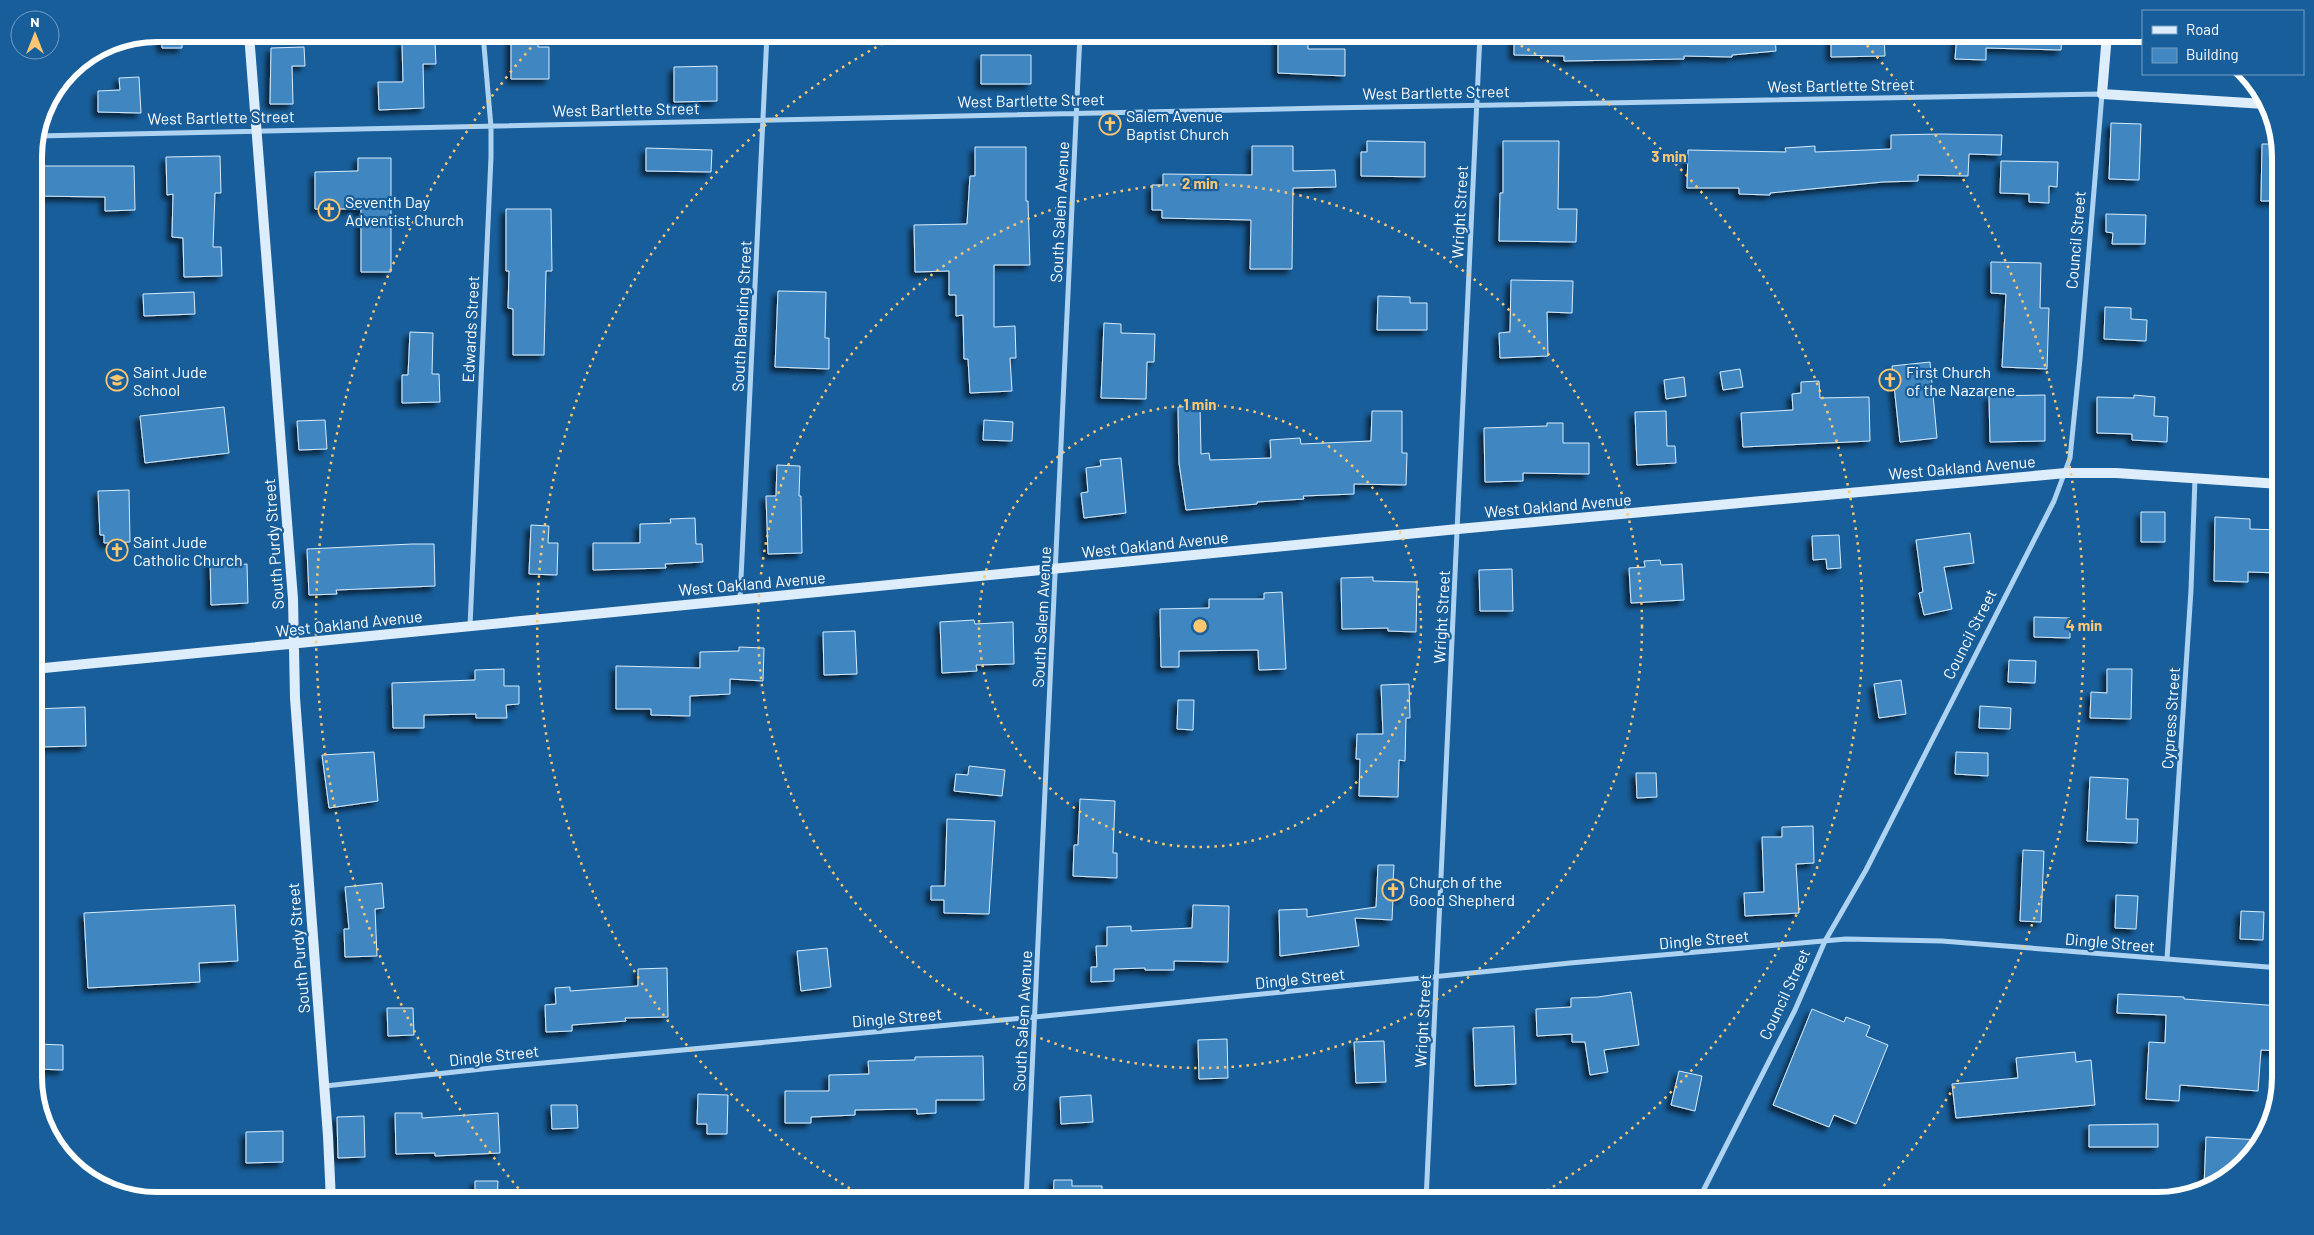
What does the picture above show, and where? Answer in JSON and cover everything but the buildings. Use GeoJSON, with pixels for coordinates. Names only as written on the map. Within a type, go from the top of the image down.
{"type":"FeatureCollection","features":[{"type":"Feature","properties":{"kind":"street","name":"Wright Street"},"geometry":{"type":"LineString","coordinates":[[1426,1192],[1480,42]]}},
{"type":"Feature","properties":{"kind":"street","name":"Council Street"},"geometry":{"type":"LineString","coordinates":[[1703,1192],[1795,1010],[1826,941],[1866,870],[2054,501],[2066,473],[2070,458],[2080,359],[2106,42]]}},
{"type":"Feature","properties":{"kind":"street","name":"South Purdy Street"},"geometry":{"type":"LineString","coordinates":[[249,43],[293,599],[294,698],[324,1086],[330,1192]]}},
{"type":"Feature","properties":{"kind":"street","name":"Edwards Street"},"geometry":{"type":"LineString","coordinates":[[470,626],[491,127],[484,43]]}},
{"type":"Feature","properties":{"kind":"street","name":"South Blanding Street"},"geometry":{"type":"LineString","coordinates":[[740,600],[767,43]]}},
{"type":"Feature","properties":{"kind":"street","name":"South Salem Avenue"},"geometry":{"type":"LineString","coordinates":[[1026,1192],[1080,43]]}},
{"type":"Feature","properties":{"kind":"street","name":"West Bartlette Street"},"geometry":{"type":"LineString","coordinates":[[44,136],[2102,94],[2258,104]]}},
{"type":"Feature","properties":{"kind":"street","name":"West Oakland Avenue"},"geometry":{"type":"LineString","coordinates":[[43,668],[1458,529],[2066,473],[2116,473],[2271,483]]}},
{"type":"Feature","properties":{"kind":"street","name":"Cypress Street"},"geometry":{"type":"LineString","coordinates":[[2167,959],[2191,590],[2195,478]]}},
{"type":"Feature","properties":{"kind":"street","name":"Dingle Street"},"geometry":{"type":"LineString","coordinates":[[324,1086],[501,1067],[1035,1017],[1570,963],[1826,941],[1868,939],[1942,941],[2272,967]]}},
{"type":"Feature","properties":{"kind":"place","name":"Salem Avenue Baptist Church"},"geometry":{"type":"Point","coordinates":[1110,124]}},
{"type":"Feature","properties":{"kind":"place","name":"Seventh Day Adventist Church"},"geometry":{"type":"Point","coordinates":[329,210]}},
{"type":"Feature","properties":{"kind":"place","name":"Saint Jude School"},"geometry":{"type":"Point","coordinates":[117,380]}},
{"type":"Feature","properties":{"kind":"place","name":"First Church of the Nazarene"},"geometry":{"type":"Point","coordinates":[1890,380]}},
{"type":"Feature","properties":{"kind":"place","name":"Saint Jude Catholic Church"},"geometry":{"type":"Point","coordinates":[117,550]}},
{"type":"Feature","properties":{"kind":"place","name":"Church of the Good Shepherd"},"geometry":{"type":"Point","coordinates":[1393,890]}}]}
